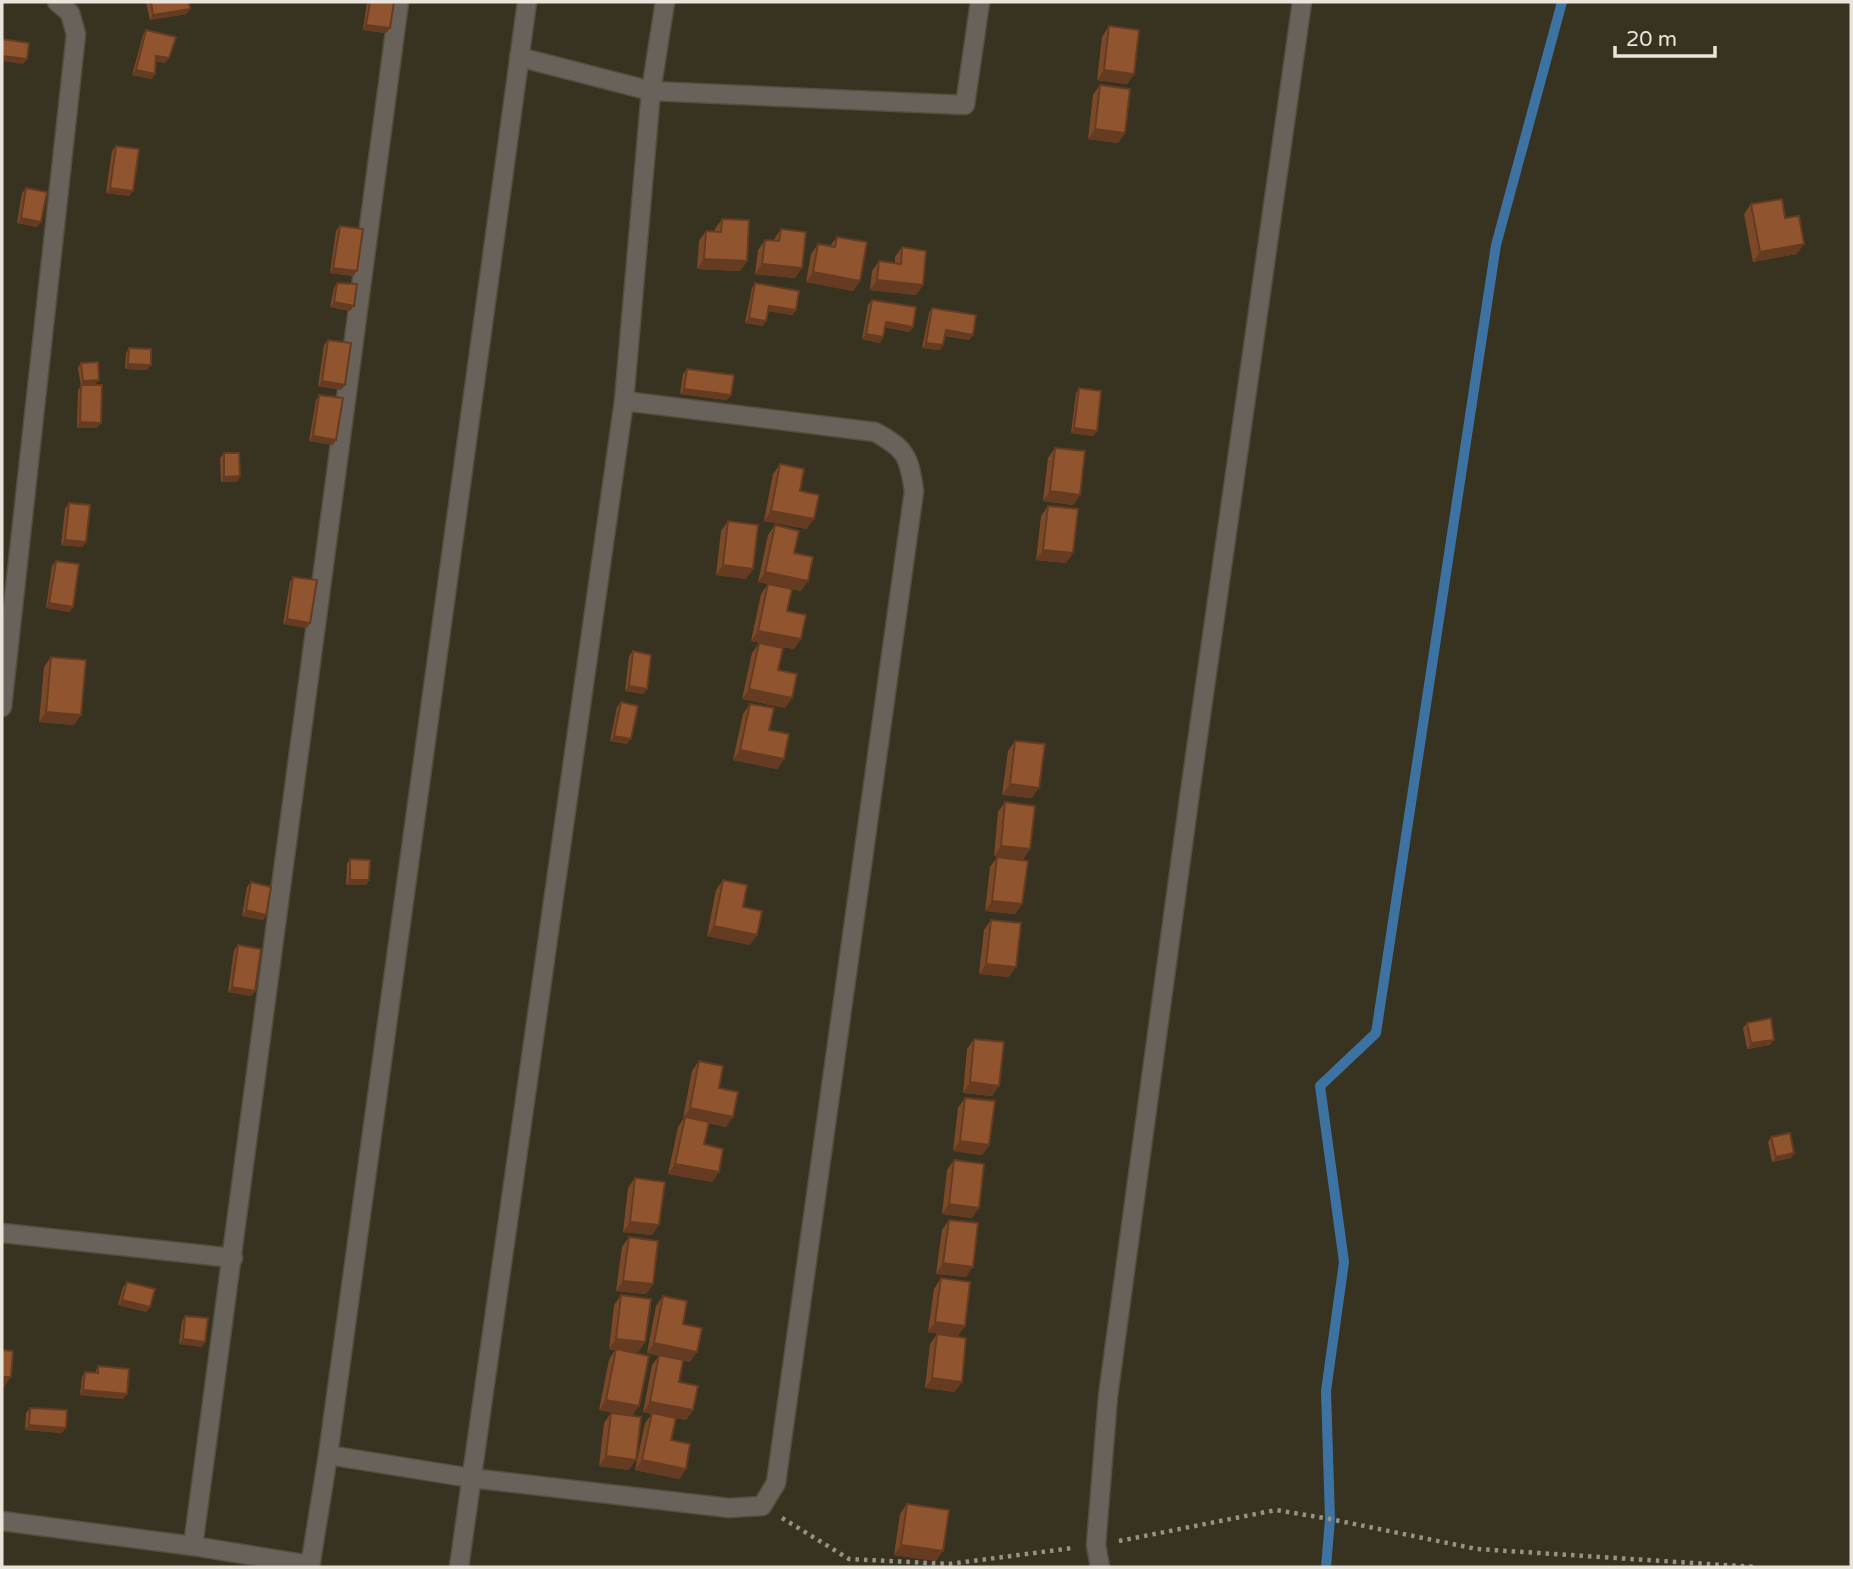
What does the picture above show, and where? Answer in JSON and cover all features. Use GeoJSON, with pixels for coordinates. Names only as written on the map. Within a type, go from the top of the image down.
{"type":"FeatureCollection","features":[{"type":"Feature","properties":{"kind":"street"},"geometry":{"type":"LineString","coordinates":[[2,707],[76,34],[69,13],[57,2]]}},
{"type":"Feature","properties":{"kind":"street"},"geometry":{"type":"LineString","coordinates":[[193,1546],[399,2]]}},
{"type":"Feature","properties":{"kind":"street"},"geometry":{"type":"LineString","coordinates":[[2,1521],[193,1546],[310,1566],[328,1455],[527,2]]}},
{"type":"Feature","properties":{"kind":"street"},"geometry":{"type":"LineString","coordinates":[[459,1567],[624,401],[651,91],[665,2]]}},
{"type":"Feature","properties":{"kind":"street"},"geometry":{"type":"LineString","coordinates":[[519,57],[651,91],[965,105],[980,2]]}},
{"type":"Feature","properties":{"kind":"street"},"geometry":{"type":"LineString","coordinates":[[1100,1567],[1096,1545],[1108,1396],[1302,2]]}},
{"type":"Feature","properties":{"kind":"street"},"geometry":{"type":"LineString","coordinates":[[328,1455],[471,1478],[729,1508],[762,1506],[776,1483],[914,491],[910,463],[896,444],[874,432],[624,401]]}},
{"type":"Feature","properties":{"kind":"street"},"geometry":{"type":"LineString","coordinates":[[2,1233],[233,1258]]}},
{"type":"Feature","properties":{"kind":"path"},"geometry":{"type":"LineString","coordinates":[[762,1506],[849,1559],[949,1564],[1096,1545],[1276,1510],[1477,1549],[1755,1567]]}},
{"type":"Feature","properties":{"kind":"building"},"geometry":{"type":"Polygon","coordinates":[[[151,2],[189,2],[190,9],[153,15],[151,2]]]}},
{"type":"Feature","properties":{"kind":"building"},"geometry":{"type":"Polygon","coordinates":[[[370,2],[394,2],[390,28],[366,25],[370,2]]]}},
{"type":"Feature","properties":{"kind":"building"},"geometry":{"type":"Polygon","coordinates":[[[1109,26],[1139,30],[1134,74],[1104,70],[1109,26]]]}},
{"type":"Feature","properties":{"kind":"building"},"geometry":{"type":"Polygon","coordinates":[[[146,30],[176,37],[169,58],[156,56],[155,74],[136,70],[146,30]]]}},
{"type":"Feature","properties":{"kind":"building"},"geometry":{"type":"Polygon","coordinates":[[[2,39],[29,43],[27,59],[2,56],[2,39]]]}},
{"type":"Feature","properties":{"kind":"building"},"geometry":{"type":"Polygon","coordinates":[[[1100,85],[1130,89],[1125,133],[1095,129],[1100,85]]]}},
{"type":"Feature","properties":{"kind":"building"},"geometry":{"type":"Polygon","coordinates":[[[116,146],[139,149],[133,191],[110,188],[116,146]]]}},
{"type":"Feature","properties":{"kind":"building"},"geometry":{"type":"Polygon","coordinates":[[[26,188],[47,192],[41,222],[21,218],[26,188]]]}},
{"type":"Feature","properties":{"kind":"building"},"geometry":{"type":"Polygon","coordinates":[[[1782,199],[1785,218],[1799,216],[1804,244],[1760,252],[1751,204],[1782,199]]]}},
{"type":"Feature","properties":{"kind":"building"},"geometry":{"type":"Polygon","coordinates":[[[722,219],[749,220],[747,261],[704,259],[706,231],[721,232],[722,219]]]}},
{"type":"Feature","properties":{"kind":"building"},"geometry":{"type":"Polygon","coordinates":[[[340,226],[363,229],[357,271],[333,268],[340,226]]]}},
{"type":"Feature","properties":{"kind":"building"},"geometry":{"type":"Polygon","coordinates":[[[781,229],[806,232],[802,268],[762,264],[765,240],[779,241],[781,229]]]}},
{"type":"Feature","properties":{"kind":"building"},"geometry":{"type":"Polygon","coordinates":[[[837,237],[867,242],[860,281],[813,272],[818,244],[835,247],[837,237]]]}},
{"type":"Feature","properties":{"kind":"building"},"geometry":{"type":"Polygon","coordinates":[[[902,247],[926,251],[923,285],[877,280],[879,261],[901,264],[902,247]]]}},
{"type":"Feature","properties":{"kind":"building"},"geometry":{"type":"Polygon","coordinates":[[[337,283],[357,284],[354,306],[334,302],[337,283]]]}},
{"type":"Feature","properties":{"kind":"building"},"geometry":{"type":"Polygon","coordinates":[[[755,283],[799,291],[796,310],[769,306],[766,321],[749,318],[755,283]]]}},
{"type":"Feature","properties":{"kind":"building"},"geometry":{"type":"Polygon","coordinates":[[[872,300],[916,307],[913,327],[886,322],[883,337],[866,334],[872,300]]]}},
{"type":"Feature","properties":{"kind":"building"},"geometry":{"type":"Polygon","coordinates":[[[932,308],[976,315],[973,335],[946,330],[943,345],[926,343],[932,308]]]}},
{"type":"Feature","properties":{"kind":"building"},"geometry":{"type":"Polygon","coordinates":[[[328,340],[351,343],[345,385],[322,381],[328,340]]]}},
{"type":"Feature","properties":{"kind":"building"},"geometry":{"type":"Polygon","coordinates":[[[129,348],[151,349],[151,365],[128,364],[129,348]]]}},
{"type":"Feature","properties":{"kind":"building"},"geometry":{"type":"Polygon","coordinates":[[[98,362],[99,380],[83,381],[81,363],[98,362]]]}},
{"type":"Feature","properties":{"kind":"building"},"geometry":{"type":"Polygon","coordinates":[[[687,369],[734,375],[731,395],[684,389],[687,369]]]}},
{"type":"Feature","properties":{"kind":"building"},"geometry":{"type":"Polygon","coordinates":[[[81,385],[102,385],[101,423],[80,422],[81,385]]]}},
{"type":"Feature","properties":{"kind":"building"},"geometry":{"type":"Polygon","coordinates":[[[1079,388],[1101,391],[1097,431],[1074,428],[1079,388]]]}},
{"type":"Feature","properties":{"kind":"building"},"geometry":{"type":"Polygon","coordinates":[[[319,395],[343,398],[336,440],[313,436],[319,395]]]}},
{"type":"Feature","properties":{"kind":"building"},"geometry":{"type":"Polygon","coordinates":[[[1055,448],[1085,451],[1080,495],[1050,491],[1055,448]]]}},
{"type":"Feature","properties":{"kind":"building"},"geometry":{"type":"Polygon","coordinates":[[[224,453],[239,453],[240,476],[224,477],[224,453]]]}},
{"type":"Feature","properties":{"kind":"building"},"geometry":{"type":"Polygon","coordinates":[[[780,464],[804,469],[800,491],[819,495],[814,519],[771,511],[780,464]]]}},
{"type":"Feature","properties":{"kind":"building"},"geometry":{"type":"Polygon","coordinates":[[[69,503],[90,505],[86,542],[65,540],[69,503]]]}},
{"type":"Feature","properties":{"kind":"building"},"geometry":{"type":"Polygon","coordinates":[[[1048,506],[1078,509],[1073,553],[1043,550],[1048,506]]]}},
{"type":"Feature","properties":{"kind":"building"},"geometry":{"type":"Polygon","coordinates":[[[728,521],[758,525],[753,569],[723,565],[728,521]]]}},
{"type":"Feature","properties":{"kind":"building"},"geometry":{"type":"Polygon","coordinates":[[[775,525],[799,531],[794,553],[813,557],[808,581],[765,572],[775,525]]]}},
{"type":"Feature","properties":{"kind":"building"},"geometry":{"type":"Polygon","coordinates":[[[56,561],[79,564],[73,607],[49,603],[56,561]]]}},
{"type":"Feature","properties":{"kind":"building"},"geometry":{"type":"Polygon","coordinates":[[[293,577],[317,580],[310,623],[287,619],[293,577]]]}},
{"type":"Feature","properties":{"kind":"building"},"geometry":{"type":"Polygon","coordinates":[[[768,584],[792,589],[787,611],[806,615],[801,639],[758,631],[768,584]]]}},
{"type":"Feature","properties":{"kind":"building"},"geometry":{"type":"Polygon","coordinates":[[[759,643],[783,648],[778,670],[797,674],[792,698],[749,689],[759,643]]]}},
{"type":"Feature","properties":{"kind":"building"},"geometry":{"type":"Polygon","coordinates":[[[633,651],[651,655],[647,689],[629,686],[633,651]]]}},
{"type":"Feature","properties":{"kind":"building"},"geometry":{"type":"Polygon","coordinates":[[[51,657],[86,660],[81,715],[46,712],[51,657]]]}},
{"type":"Feature","properties":{"kind":"building"},"geometry":{"type":"Polygon","coordinates":[[[621,702],[638,706],[631,739],[614,736],[621,702]]]}},
{"type":"Feature","properties":{"kind":"building"},"geometry":{"type":"Polygon","coordinates":[[[750,704],[774,708],[769,730],[789,734],[784,759],[740,750],[750,704]]]}},
{"type":"Feature","properties":{"kind":"building"},"geometry":{"type":"Polygon","coordinates":[[[1015,741],[1045,744],[1039,788],[1010,784],[1015,741]]]}},
{"type":"Feature","properties":{"kind":"building"},"geometry":{"type":"Polygon","coordinates":[[[1005,802],[1035,806],[1030,849],[1001,846],[1005,802]]]}},
{"type":"Feature","properties":{"kind":"building"},"geometry":{"type":"Polygon","coordinates":[[[997,857],[1028,861],[1022,904],[992,901],[997,857]]]}},
{"type":"Feature","properties":{"kind":"building"},"geometry":{"type":"Polygon","coordinates":[[[350,859],[370,860],[369,880],[350,880],[350,859]]]}},
{"type":"Feature","properties":{"kind":"building"},"geometry":{"type":"Polygon","coordinates":[[[723,880],[747,885],[743,907],[762,911],[757,935],[714,926],[723,880]]]}},
{"type":"Feature","properties":{"kind":"building"},"geometry":{"type":"Polygon","coordinates":[[[251,882],[271,887],[266,915],[246,910],[251,882]]]}},
{"type":"Feature","properties":{"kind":"building"},"geometry":{"type":"Polygon","coordinates":[[[991,920],[1021,923],[1016,967],[986,964],[991,920]]]}},
{"type":"Feature","properties":{"kind":"building"},"geometry":{"type":"Polygon","coordinates":[[[238,945],[261,949],[255,991],[232,987],[238,945]]]}},
{"type":"Feature","properties":{"kind":"building"},"geometry":{"type":"Polygon","coordinates":[[[1771,1018],[1774,1040],[1751,1043],[1747,1023],[1771,1018]]]}},
{"type":"Feature","properties":{"kind":"building"},"geometry":{"type":"Polygon","coordinates":[[[974,1039],[1004,1042],[999,1086],[970,1082],[974,1039]]]}},
{"type":"Feature","properties":{"kind":"building"},"geometry":{"type":"Polygon","coordinates":[[[699,1061],[723,1066],[719,1088],[738,1092],[733,1117],[690,1108],[699,1061]]]}},
{"type":"Feature","properties":{"kind":"building"},"geometry":{"type":"Polygon","coordinates":[[[965,1098],[995,1101],[989,1145],[960,1141],[965,1098]]]}},
{"type":"Feature","properties":{"kind":"building"},"geometry":{"type":"Polygon","coordinates":[[[685,1117],[709,1122],[704,1144],[723,1149],[719,1172],[675,1164],[685,1117]]]}},
{"type":"Feature","properties":{"kind":"building"},"geometry":{"type":"Polygon","coordinates":[[[1790,1133],[1794,1153],[1776,1157],[1771,1137],[1790,1133]]]}},
{"type":"Feature","properties":{"kind":"building"},"geometry":{"type":"Polygon","coordinates":[[[954,1160],[984,1164],[979,1208],[949,1204],[954,1160]]]}},
{"type":"Feature","properties":{"kind":"building"},"geometry":{"type":"Polygon","coordinates":[[[635,1178],[665,1182],[659,1225],[630,1222],[635,1178]]]}},
{"type":"Feature","properties":{"kind":"building"},"geometry":{"type":"Polygon","coordinates":[[[949,1220],[978,1223],[973,1267],[943,1263],[949,1220]]]}},
{"type":"Feature","properties":{"kind":"building"},"geometry":{"type":"Polygon","coordinates":[[[629,1237],[658,1241],[653,1284],[623,1281],[629,1237]]]}},
{"type":"Feature","properties":{"kind":"building"},"geometry":{"type":"Polygon","coordinates":[[[941,1278],[970,1282],[965,1326],[935,1322],[941,1278]]]}},
{"type":"Feature","properties":{"kind":"building"},"geometry":{"type":"Polygon","coordinates":[[[127,1282],[155,1289],[150,1307],[122,1300],[127,1282]]]}},
{"type":"Feature","properties":{"kind":"building"},"geometry":{"type":"Polygon","coordinates":[[[621,1295],[651,1299],[645,1342],[616,1339],[621,1295]]]}},
{"type":"Feature","properties":{"kind":"building"},"geometry":{"type":"Polygon","coordinates":[[[663,1296],[687,1301],[683,1324],[702,1328],[697,1352],[654,1343],[663,1296]]]}},
{"type":"Feature","properties":{"kind":"building"},"geometry":{"type":"Polygon","coordinates":[[[185,1316],[208,1318],[205,1342],[183,1339],[185,1316]]]}},
{"type":"Feature","properties":{"kind":"building"},"geometry":{"type":"Polygon","coordinates":[[[937,1334],[966,1338],[962,1382],[932,1378],[937,1334]]]}},
{"type":"Feature","properties":{"kind":"building"},"geometry":{"type":"Polygon","coordinates":[[[616,1349],[649,1356],[639,1406],[606,1400],[616,1349]]]}},
{"type":"Feature","properties":{"kind":"building"},"geometry":{"type":"Polygon","coordinates":[[[2,1350],[13,1351],[11,1377],[2,1377],[2,1350]]]}},
{"type":"Feature","properties":{"kind":"building"},"geometry":{"type":"Polygon","coordinates":[[[659,1355],[683,1360],[679,1382],[698,1386],[693,1410],[650,1402],[659,1355]]]}},
{"type":"Feature","properties":{"kind":"building"},"geometry":{"type":"Polygon","coordinates":[[[98,1366],[129,1369],[127,1394],[83,1390],[85,1372],[98,1373],[98,1366]]]}},
{"type":"Feature","properties":{"kind":"building"},"geometry":{"type":"Polygon","coordinates":[[[30,1408],[67,1410],[66,1428],[29,1425],[30,1408]]]}},
{"type":"Feature","properties":{"kind":"building"},"geometry":{"type":"Polygon","coordinates":[[[611,1413],[641,1417],[636,1460],[606,1456],[611,1413]]]}},
{"type":"Feature","properties":{"kind":"building"},"geometry":{"type":"Polygon","coordinates":[[[652,1413],[676,1418],[671,1440],[690,1444],[686,1469],[642,1460],[652,1413]]]}},
{"type":"Feature","properties":{"kind":"building"},"geometry":{"type":"Polygon","coordinates":[[[907,1504],[949,1510],[943,1551],[901,1545],[907,1504]]]}},
{"type":"Feature","properties":{"kind":"waterway"},"geometry":{"type":"LineString","coordinates":[[1326,1567],[1330,1519],[1326,1391],[1344,1262],[1320,1086],[1376,1033],[1496,245],[1562,2]]}}]}
